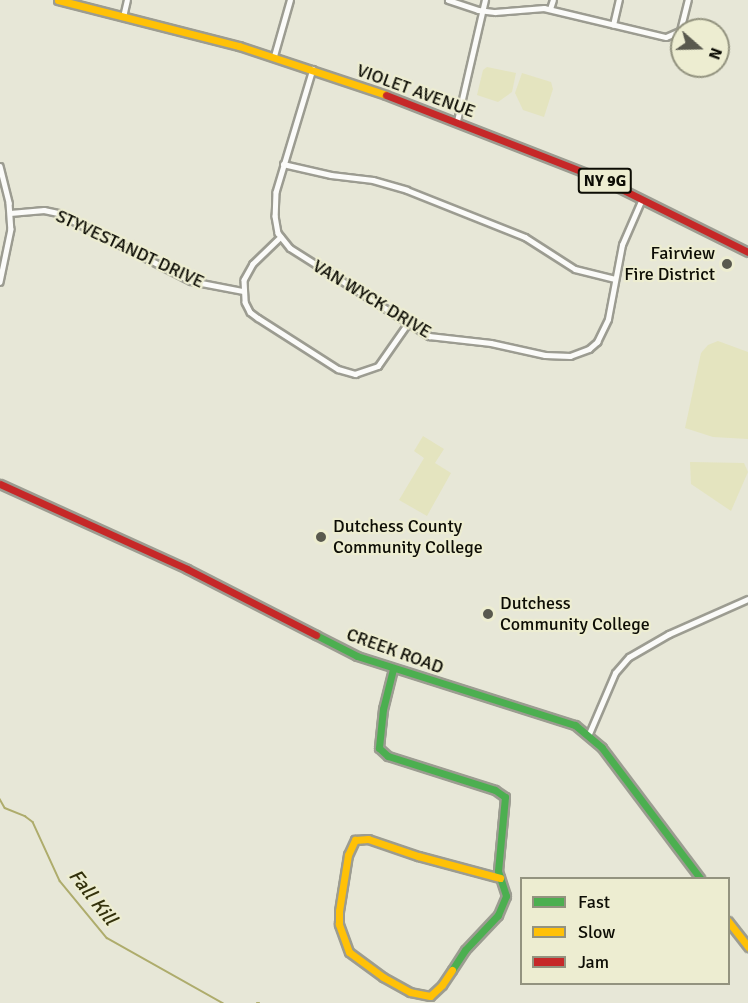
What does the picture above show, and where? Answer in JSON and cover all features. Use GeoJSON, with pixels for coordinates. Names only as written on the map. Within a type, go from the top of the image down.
{"type":"FeatureCollection","features":[{"type":"Feature","properties":{"kind":"street","name":"VIOLET AVENUE"},"geometry":{"type":"LineString","coordinates":[[58,0],[274,57],[457,121],[599,178],[748,252]]}},
{"type":"Feature","properties":{"kind":"street"},"geometry":{"type":"LineString","coordinates":[[123,17],[127,0]]}},
{"type":"Feature","properties":{"kind":"street"},"geometry":{"type":"LineString","coordinates":[[274,57],[291,0]]}},
{"type":"Feature","properties":{"kind":"street"},"geometry":{"type":"LineString","coordinates":[[448,0],[482,11],[495,12],[528,7],[550,9],[659,36],[672,36],[680,31],[688,0]]}},
{"type":"Feature","properties":{"kind":"street"},"geometry":{"type":"LineString","coordinates":[[457,121],[485,0]]}},
{"type":"Feature","properties":{"kind":"street"},"geometry":{"type":"LineString","coordinates":[[550,9],[553,0]]}},
{"type":"Feature","properties":{"kind":"street"},"geometry":{"type":"LineString","coordinates":[[613,25],[619,0]]}},
{"type":"Feature","properties":{"kind":"street"},"geometry":{"type":"LineString","coordinates":[[313,69],[283,164],[274,206],[278,233],[282,237],[253,264],[244,280],[243,291],[248,308],[254,315],[338,369],[351,374],[366,373],[378,366],[408,323]]}},
{"type":"Feature","properties":{"kind":"street"},"geometry":{"type":"LineString","coordinates":[[283,164],[331,175],[373,180],[407,190],[525,237],[575,269],[615,279]]}},
{"type":"Feature","properties":{"kind":"street"},"geometry":{"type":"LineString","coordinates":[[0,166],[10,213],[10,237],[0,282]]}},
{"type":"Feature","properties":{"kind":"street","name":"VAN WYCK DRIVE"},"geometry":{"type":"LineString","coordinates":[[282,237],[291,248],[408,323],[436,338],[491,343],[545,355],[570,356],[589,349],[597,342],[608,319],[626,232],[642,198]]}},
{"type":"Feature","properties":{"kind":"street","name":"STYVESTANDT DRIVE"},"geometry":{"type":"LineString","coordinates":[[10,213],[44,210],[58,213],[191,281],[243,291]]}},
{"type":"Feature","properties":{"kind":"street","name":"CREEK ROAD"},"geometry":{"type":"LineString","coordinates":[[0,484],[187,568],[348,652],[393,669],[550,715],[576,725],[589,734],[614,763],[699,877]]}},
{"type":"Feature","properties":{"kind":"street"},"geometry":{"type":"LineString","coordinates":[[589,734],[613,678],[629,657],[669,634],[748,598]]}},
{"type":"Feature","properties":{"kind":"street"},"geometry":{"type":"LineString","coordinates":[[393,669],[383,709],[379,748],[388,756],[495,790],[505,797],[498,849],[500,878],[506,896],[502,908],[465,950],[442,985],[430,996],[410,992],[365,965],[350,952],[339,924],[341,894],[352,842],[360,838],[500,878]]}},
{"type":"Feature","properties":{"kind":"street"},"geometry":{"type":"LineString","coordinates":[[730,922],[748,947]]}},
{"type":"Feature","properties":{"kind":"green space"},"geometry":{"type":"Polygon","coordinates":[[[487,67],[516,73],[512,92],[498,102],[477,95],[483,70],[487,67]]]}},
{"type":"Feature","properties":{"kind":"green space"},"geometry":{"type":"Polygon","coordinates":[[[522,73],[551,82],[553,89],[544,117],[523,110],[515,93],[522,73]]]}},
{"type":"Feature","properties":{"kind":"green space"},"geometry":{"type":"Polygon","coordinates":[[[718,341],[748,352],[748,439],[713,437],[685,428],[701,353],[708,345],[718,341]]]}},
{"type":"Feature","properties":{"kind":"green space"},"geometry":{"type":"Polygon","coordinates":[[[423,436],[444,449],[435,463],[451,473],[427,516],[399,500],[424,458],[414,451],[423,436]]]}},
{"type":"Feature","properties":{"kind":"green space"},"geometry":{"type":"Polygon","coordinates":[[[690,462],[744,463],[748,472],[731,511],[691,484],[690,462]]]}},
{"type":"Feature","properties":{"kind":"waterway","name":"Fall Kill"},"geometry":{"type":"LineString","coordinates":[[0,799],[5,808],[33,822],[60,881],[107,938],[223,1003]]}},
{"type":"Feature","properties":{"kind":"traffic: fast"},"geometry":{"type":"LineString","coordinates":[[316,635],[357,656],[575,725],[602,748],[699,877]]}},
{"type":"Feature","properties":{"kind":"traffic: fast"},"geometry":{"type":"LineString","coordinates":[[393,669],[383,709],[379,748],[388,756],[495,790],[505,797],[498,871],[506,896],[498,915],[465,950],[452,970]]}},
{"type":"Feature","properties":{"kind":"traffic: slow"},"geometry":{"type":"LineString","coordinates":[[58,0],[239,46],[386,95]]}},
{"type":"Feature","properties":{"kind":"traffic: slow"},"geometry":{"type":"LineString","coordinates":[[452,970],[442,985],[430,996],[410,992],[383,977],[349,952],[339,924],[339,911],[348,855],[355,840],[368,839],[418,856],[500,878]]}},
{"type":"Feature","properties":{"kind":"traffic: slow"},"geometry":{"type":"LineString","coordinates":[[730,924],[748,947]]}},
{"type":"Feature","properties":{"kind":"traffic: jam"},"geometry":{"type":"LineString","coordinates":[[386,95],[599,178],[748,252]]}},
{"type":"Feature","properties":{"kind":"traffic: jam"},"geometry":{"type":"LineString","coordinates":[[0,484],[187,569],[316,635]]}},
{"type":"Feature","properties":{"kind":"place","name":"Fairview Fire District"},"geometry":{"type":"Point","coordinates":[727,264]}},
{"type":"Feature","properties":{"kind":"place","name":"Dutchess County Community College"},"geometry":{"type":"Point","coordinates":[321,537]}},
{"type":"Feature","properties":{"kind":"place","name":"Dutchess Community College"},"geometry":{"type":"Point","coordinates":[488,614]}}]}
